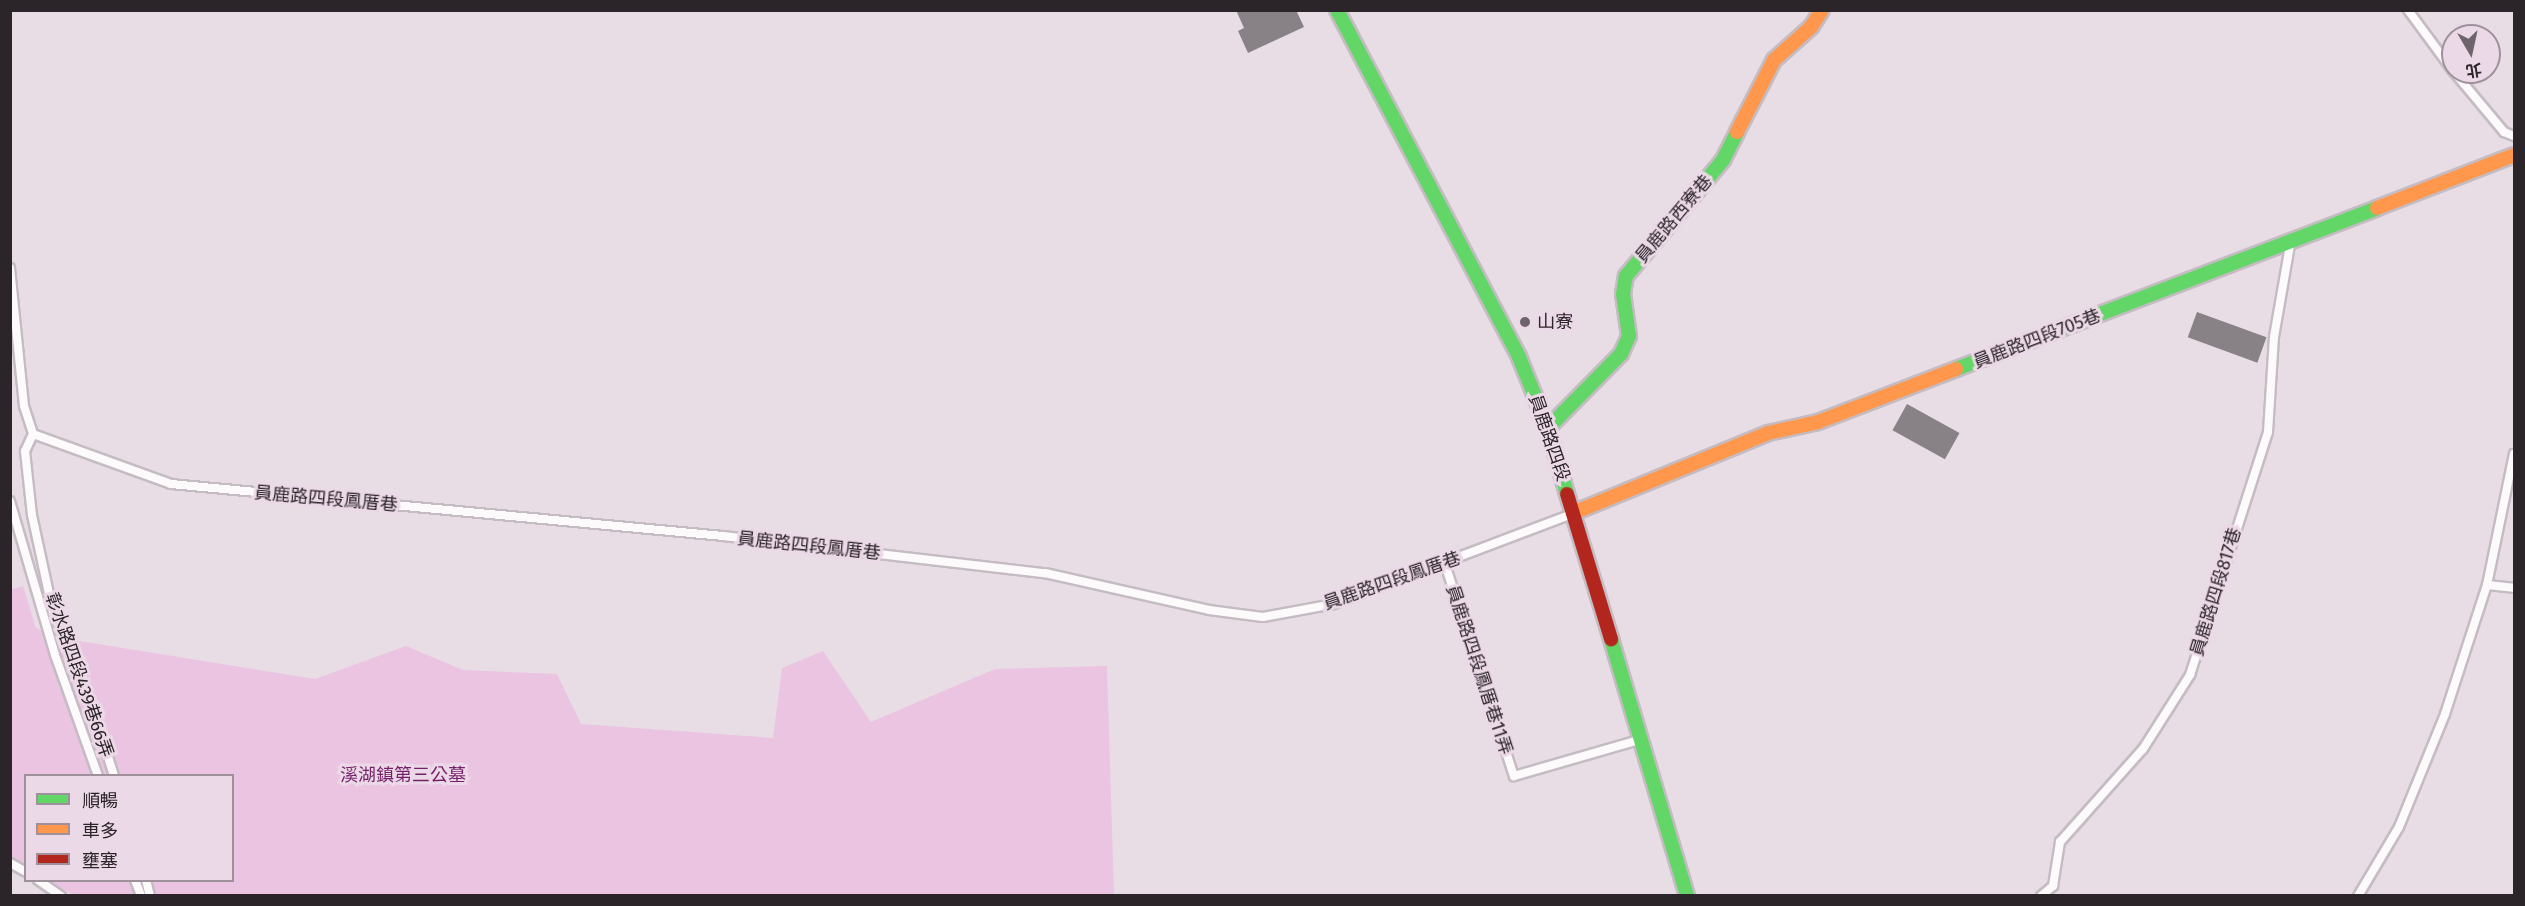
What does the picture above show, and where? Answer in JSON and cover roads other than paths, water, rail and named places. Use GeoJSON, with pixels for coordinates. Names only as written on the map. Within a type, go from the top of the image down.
{"type":"FeatureCollection","features":[{"type":"Feature","properties":{"kind":"street","name":"員鹿路四段"},"geometry":{"type":"LineString","coordinates":[[1337,10],[1519,357],[1548,428],[1687,896]]}},
{"type":"Feature","properties":{"kind":"street","name":"員鹿路西寮巷"},"geometry":{"type":"LineString","coordinates":[[1548,428],[1621,354],[1629,336],[1623,294],[1626,276],[1724,160],[1774,60],[1811,27],[1822,10]]}},
{"type":"Feature","properties":{"kind":"street","name":"員鹿路四段705巷"},"geometry":{"type":"LineString","coordinates":[[1574,513],[1768,434],[1818,422],[2290,244],[2514,155]]}},
{"type":"Feature","properties":{"kind":"lane"},"geometry":{"type":"LineString","coordinates":[[2408,10],[2441,55]]}},
{"type":"Feature","properties":{"kind":"lane"},"geometry":{"type":"LineString","coordinates":[[2464,84],[2504,132],[2514,136]]}},
{"type":"Feature","properties":{"kind":"lane","name":"員鹿路四段817巷"},"geometry":{"type":"LineString","coordinates":[[2041,896],[2053,886],[2060,842],[2143,749],[2190,675],[2268,432],[2274,337],[2290,244]]}},
{"type":"Feature","properties":{"kind":"lane"},"geometry":{"type":"LineString","coordinates":[[10,268],[24,406],[33,434]]}},
{"type":"Feature","properties":{"kind":"lane","name":"員鹿路四段鳳厝巷"},"geometry":{"type":"LineString","coordinates":[[33,434],[171,484],[711,535],[1045,573],[1209,610],[1263,617],[1334,604],[1445,564],[1574,513]]}},
{"type":"Feature","properties":{"kind":"lane","name":"彰水路四段439巷66弄"},"geometry":{"type":"LineString","coordinates":[[33,434],[25,452],[32,515],[54,612],[95,716],[113,774]]}},
{"type":"Feature","properties":{"kind":"lane"},"geometry":{"type":"LineString","coordinates":[[2358,896],[2399,827],[2445,714],[2487,585],[2514,454]]}},
{"type":"Feature","properties":{"kind":"lane"},"geometry":{"type":"LineString","coordinates":[[10,501],[55,655],[97,774]]}},
{"type":"Feature","properties":{"kind":"lane"},"geometry":{"type":"LineString","coordinates":[[16,519],[32,515]]}},
{"type":"Feature","properties":{"kind":"lane","name":"員鹿路四段鳳厝巷11弄"},"geometry":{"type":"LineString","coordinates":[[1445,564],[1514,776],[1640,740]]}},
{"type":"Feature","properties":{"kind":"lane"},"geometry":{"type":"LineString","coordinates":[[2487,585],[2514,588]]}},
{"type":"Feature","properties":{"kind":"lane"},"geometry":{"type":"LineString","coordinates":[[10,862],[24,871]]}},
{"type":"Feature","properties":{"kind":"lane"},"geometry":{"type":"LineString","coordinates":[[41,882],[61,896]]}},
{"type":"Feature","properties":{"kind":"place","name":"山寮"},"geometry":{"type":"Point","coordinates":[1525,322]}},
{"type":"Feature","properties":{"kind":"park label","name":"溪湖鎮第三公墓"},"geometry":{"type":"Point","coordinates":[403,775]}}]}
